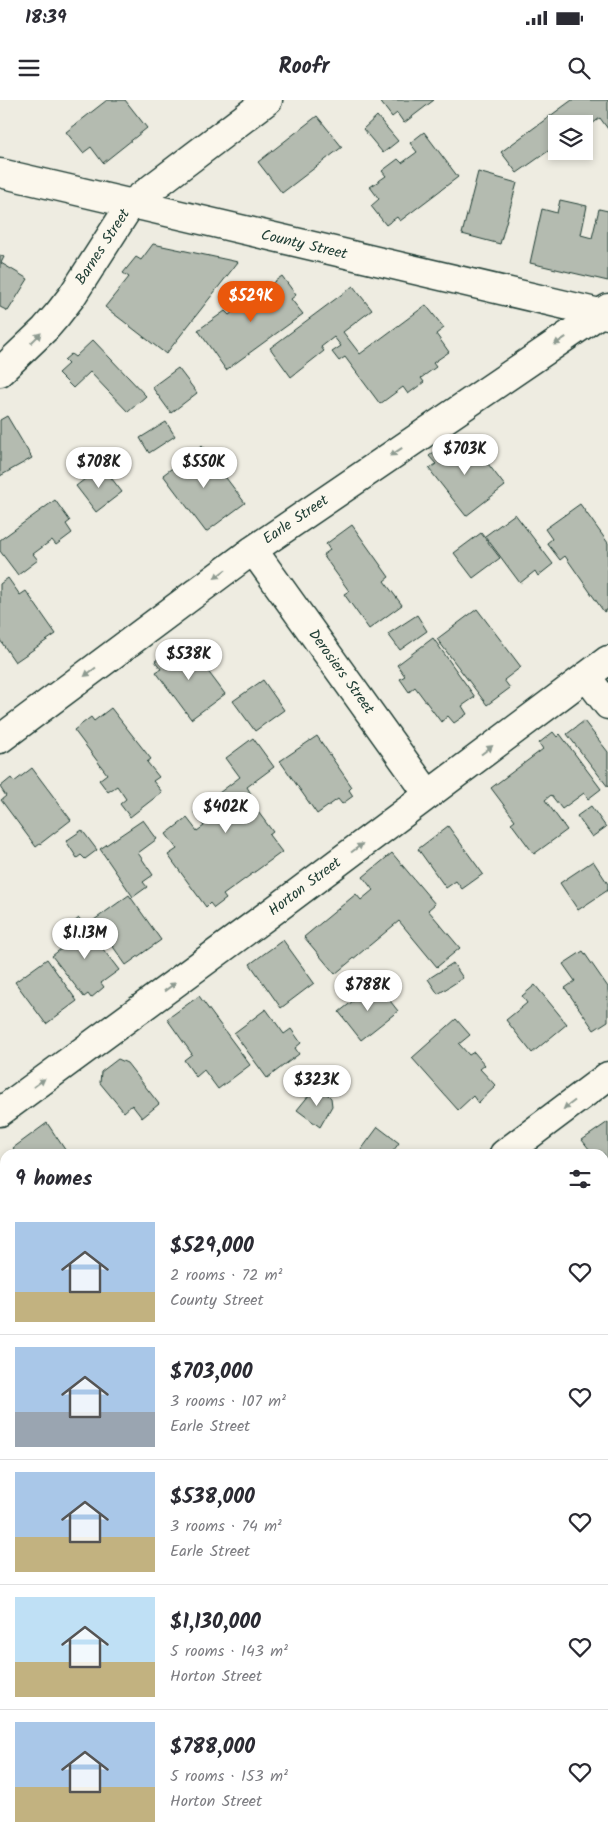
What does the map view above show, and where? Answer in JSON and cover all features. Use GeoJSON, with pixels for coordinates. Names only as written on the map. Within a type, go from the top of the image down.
{"type":"FeatureCollection","features":[{"type":"Feature","properties":{"kind":"street","name":"Barnes Street"},"geometry":{"type":"LineString","coordinates":[[0,372],[58,314],[72,296],[132,204],[268,100]]}},
{"type":"Feature","properties":{"kind":"street","name":"County Street"},"geometry":{"type":"LineString","coordinates":[[0,173],[605,312]]}},
{"type":"Feature","properties":{"kind":"street","name":"Earle Street"},"geometry":{"type":"LineString","coordinates":[[0,739],[252,550],[605,312]]}},
{"type":"Feature","properties":{"kind":"street","name":"Derosiers Street"},"geometry":{"type":"LineString","coordinates":[[252,550],[428,794]]}},
{"type":"Feature","properties":{"kind":"street","name":"Horton Street"},"geometry":{"type":"LineString","coordinates":[[0,1112],[276,909],[608,660]]}},
{"type":"Feature","properties":{"kind":"street"},"geometry":{"type":"LineString","coordinates":[[586,676],[608,705]]}},
{"type":"Feature","properties":{"kind":"street"},"geometry":{"type":"LineString","coordinates":[[511,1149],[608,1076]]}},
{"type":"Feature","properties":{"kind":"building"},"geometry":{"type":"Polygon","coordinates":[[[107,100],[125,100],[147,128],[103,163],[91,147],[83,153],[66,132],[107,100]]]}},
{"type":"Feature","properties":{"kind":"building"},"geometry":{"type":"Polygon","coordinates":[[[379,100],[434,100],[404,123],[397,113],[392,117],[379,100]]]}},
{"type":"Feature","properties":{"kind":"building"},"geometry":{"type":"Polygon","coordinates":[[[572,100],[608,100],[608,129],[600,118],[593,123],[593,115],[552,115],[572,100]]]}},
{"type":"Feature","properties":{"kind":"building"},"geometry":{"type":"Polygon","coordinates":[[[317,116],[342,147],[282,193],[258,162],[317,116]]]}},
{"type":"Feature","properties":{"kind":"building"},"geometry":{"type":"Polygon","coordinates":[[[377,116],[398,141],[383,153],[363,129],[377,116]]]}},
{"type":"Feature","properties":{"kind":"building"},"geometry":{"type":"Polygon","coordinates":[[[548,118],[548,151],[517,173],[501,152],[548,118]]]}},
{"type":"Feature","properties":{"kind":"building"},"geometry":{"type":"Polygon","coordinates":[[[424,132],[458,177],[400,221],[397,217],[386,225],[371,206],[379,199],[370,187],[386,176],[382,171],[398,159],[402,163],[417,152],[410,143],[424,132]]]}},
{"type":"Feature","properties":{"kind":"building"},"geometry":{"type":"Polygon","coordinates":[[[478,172],[517,183],[500,244],[462,234],[478,172]]]}},
{"type":"Feature","properties":{"kind":"building"},"geometry":{"type":"Polygon","coordinates":[[[560,200],[587,206],[581,235],[592,238],[599,209],[608,211],[608,281],[530,263],[542,209],[557,213],[560,200]]]}},
{"type":"Feature","properties":{"kind":"building"},"geometry":{"type":"Polygon","coordinates":[[[153,244],[238,262],[166,354],[105,307],[129,277],[123,273],[136,257],[141,260],[153,244]]]}},
{"type":"Feature","properties":{"kind":"building"},"geometry":{"type":"Polygon","coordinates":[[[0,255],[4,257],[1,263],[28,279],[8,311],[0,307],[0,255]]]}},
{"type":"Feature","properties":{"kind":"building"},"geometry":{"type":"Polygon","coordinates":[[[282,276],[296,295],[291,299],[303,314],[226,370],[198,330],[225,311],[229,315],[282,276]]]}},
{"type":"Feature","properties":{"kind":"building"},"geometry":{"type":"Polygon","coordinates":[[[353,286],[372,310],[343,332],[360,354],[426,305],[444,328],[436,334],[449,352],[433,363],[436,367],[421,378],[424,382],[408,394],[403,387],[380,404],[345,357],[339,361],[332,352],[341,346],[334,337],[321,347],[324,351],[291,377],[270,348],[353,286]]]}},
{"type":"Feature","properties":{"kind":"building"},"geometry":{"type":"Polygon","coordinates":[[[93,340],[146,396],[128,412],[90,372],[73,388],[58,373],[68,364],[64,360],[71,354],[75,357],[93,340]]]}},
{"type":"Feature","properties":{"kind":"building"},"geometry":{"type":"Polygon","coordinates":[[[178,368],[197,393],[171,413],[152,387],[178,368]]]}},
{"type":"Feature","properties":{"kind":"building"},"geometry":{"type":"Polygon","coordinates":[[[7,416],[32,458],[0,476],[0,420],[7,416]]]}},
{"type":"Feature","properties":{"kind":"building"},"geometry":{"type":"Polygon","coordinates":[[[166,422],[175,436],[149,453],[140,438],[166,422]]]}},
{"type":"Feature","properties":{"kind":"building"},"geometry":{"type":"Polygon","coordinates":[[[469,439],[505,486],[466,516],[429,469],[436,464],[429,456],[448,441],[455,450],[469,439]]]}},
{"type":"Feature","properties":{"kind":"building"},"geometry":{"type":"Polygon","coordinates":[[[202,446],[245,503],[206,532],[163,475],[202,446]]]}},
{"type":"Feature","properties":{"kind":"building"},"geometry":{"type":"Polygon","coordinates":[[[102,466],[122,492],[96,512],[76,486],[102,466]]]}},
{"type":"Feature","properties":{"kind":"building"},"geometry":{"type":"Polygon","coordinates":[[[55,500],[70,521],[66,524],[72,533],[56,545],[52,540],[33,554],[38,560],[18,575],[0,551],[0,540],[55,500]]]}},
{"type":"Feature","properties":{"kind":"building"},"geometry":{"type":"Polygon","coordinates":[[[580,504],[608,543],[608,609],[604,612],[565,556],[560,560],[547,543],[552,539],[545,529],[580,504]]]}},
{"type":"Feature","properties":{"kind":"building"},"geometry":{"type":"Polygon","coordinates":[[[515,514],[553,564],[538,576],[535,571],[520,583],[485,536],[515,514]]]}},
{"type":"Feature","properties":{"kind":"building"},"geometry":{"type":"Polygon","coordinates":[[[352,525],[389,577],[384,581],[402,605],[369,629],[344,594],[349,591],[323,555],[330,550],[326,544],[352,525]]]}},
{"type":"Feature","properties":{"kind":"building"},"geometry":{"type":"Polygon","coordinates":[[[481,533],[500,558],[473,578],[454,553],[481,533]]]}},
{"type":"Feature","properties":{"kind":"building"},"geometry":{"type":"Polygon","coordinates":[[[8,578],[20,595],[26,591],[56,634],[15,662],[0,640],[0,584],[8,578]]]}},
{"type":"Feature","properties":{"kind":"building"},"geometry":{"type":"Polygon","coordinates":[[[477,609],[521,667],[504,680],[510,688],[487,705],[437,639],[477,609]]]}},
{"type":"Feature","properties":{"kind":"building"},"geometry":{"type":"Polygon","coordinates":[[[417,615],[427,631],[400,650],[388,634],[417,615]]]}},
{"type":"Feature","properties":{"kind":"building"},"geometry":{"type":"Polygon","coordinates":[[[433,638],[475,697],[462,706],[467,714],[454,723],[448,716],[441,722],[415,687],[409,692],[400,679],[405,676],[397,665],[433,638]]]}},
{"type":"Feature","properties":{"kind":"building"},"geometry":{"type":"Polygon","coordinates":[[[189,646],[225,694],[191,719],[156,672],[161,669],[155,661],[168,652],[173,658],[189,646]]]}},
{"type":"Feature","properties":{"kind":"building"},"geometry":{"type":"Polygon","coordinates":[[[263,680],[284,710],[255,731],[233,701],[263,680]]]}},
{"type":"Feature","properties":{"kind":"building"},"geometry":{"type":"Polygon","coordinates":[[[111,708],[151,759],[147,762],[159,777],[153,781],[162,792],[130,817],[120,804],[126,799],[117,786],[108,792],[99,780],[107,774],[74,730],[91,717],[94,721],[111,708]]]}},
{"type":"Feature","properties":{"kind":"building"},"geometry":{"type":"Polygon","coordinates":[[[584,721],[608,752],[608,787],[567,734],[584,721]]]}},
{"type":"Feature","properties":{"kind":"building"},"geometry":{"type":"Polygon","coordinates":[[[553,732],[557,737],[560,734],[601,789],[588,799],[584,793],[562,809],[551,795],[545,800],[567,830],[534,854],[511,823],[515,820],[491,788],[543,749],[539,743],[553,732]]]}},
{"type":"Feature","properties":{"kind":"building"},"geometry":{"type":"Polygon","coordinates":[[[317,736],[352,787],[349,790],[353,796],[342,804],[338,799],[317,814],[280,761],[317,736]]]}},
{"type":"Feature","properties":{"kind":"building"},"geometry":{"type":"Polygon","coordinates":[[[253,738],[274,767],[247,787],[251,794],[247,797],[273,832],[269,835],[282,852],[223,895],[226,899],[214,908],[210,903],[206,907],[168,855],[177,849],[166,834],[187,818],[197,831],[204,826],[194,812],[240,777],[226,758],[253,738]]]}},
{"type":"Feature","properties":{"kind":"building"},"geometry":{"type":"Polygon","coordinates":[[[32,768],[71,820],[36,847],[1,800],[6,796],[0,787],[11,778],[14,782],[32,768]]]}},
{"type":"Feature","properties":{"kind":"building"},"geometry":{"type":"Polygon","coordinates":[[[591,806],[606,827],[592,837],[577,816],[591,806]]]}},
{"type":"Feature","properties":{"kind":"building"},"geometry":{"type":"Polygon","coordinates":[[[143,820],[157,839],[138,853],[153,875],[143,882],[147,887],[133,897],[100,849],[143,820]]]}},
{"type":"Feature","properties":{"kind":"building"},"geometry":{"type":"Polygon","coordinates":[[[448,826],[483,874],[462,889],[456,881],[446,888],[418,849],[448,826]]]}},
{"type":"Feature","properties":{"kind":"building"},"geometry":{"type":"Polygon","coordinates":[[[82,830],[97,850],[85,859],[81,855],[77,858],[66,841],[82,830]]]}},
{"type":"Feature","properties":{"kind":"building"},"geometry":{"type":"Polygon","coordinates":[[[392,853],[435,904],[428,910],[460,948],[437,967],[399,921],[335,974],[304,937],[356,894],[361,900],[373,890],[363,877],[392,853]]]}},
{"type":"Feature","properties":{"kind":"building"},"geometry":{"type":"Polygon","coordinates":[[[593,861],[608,884],[608,890],[578,910],[560,883],[593,861]]]}},
{"type":"Feature","properties":{"kind":"building"},"geometry":{"type":"Polygon","coordinates":[[[129,895],[161,940],[126,965],[94,920],[129,895]]]}},
{"type":"Feature","properties":{"kind":"building"},"geometry":{"type":"Polygon","coordinates":[[[79,918],[119,970],[101,983],[104,987],[91,998],[88,994],[84,997],[52,956],[71,941],[63,931],[79,918]]]}},
{"type":"Feature","properties":{"kind":"building"},"geometry":{"type":"Polygon","coordinates":[[[283,940],[314,983],[281,1008],[250,964],[283,940]]]}},
{"type":"Feature","properties":{"kind":"building"},"geometry":{"type":"Polygon","coordinates":[[[583,951],[608,987],[608,1021],[594,1030],[565,988],[575,981],[563,964],[583,951]]]}},
{"type":"Feature","properties":{"kind":"building"},"geometry":{"type":"Polygon","coordinates":[[[47,959],[77,1001],[46,1024],[15,982],[47,959]]]}},
{"type":"Feature","properties":{"kind":"building"},"geometry":{"type":"Polygon","coordinates":[[[453,963],[463,978],[438,994],[428,979],[453,963]]]}},
{"type":"Feature","properties":{"kind":"building"},"geometry":{"type":"Polygon","coordinates":[[[376,983],[398,1011],[361,1040],[339,1012],[376,983]]]}},
{"type":"Feature","properties":{"kind":"building"},"geometry":{"type":"Polygon","coordinates":[[[535,985],[567,1024],[532,1053],[506,1020],[527,1003],[522,996],[535,985]]]}},
{"type":"Feature","properties":{"kind":"building"},"geometry":{"type":"Polygon","coordinates":[[[199,996],[250,1065],[218,1089],[204,1070],[196,1077],[184,1060],[192,1054],[167,1019],[199,996]]]}},
{"type":"Feature","properties":{"kind":"building"},"geometry":{"type":"Polygon","coordinates":[[[266,1009],[284,1034],[291,1029],[301,1043],[295,1048],[299,1054],[267,1078],[234,1033],[266,1009]]]}},
{"type":"Feature","properties":{"kind":"building"},"geometry":{"type":"Polygon","coordinates":[[[456,1019],[470,1035],[459,1044],[469,1055],[474,1052],[485,1065],[480,1069],[496,1086],[478,1103],[473,1096],[458,1110],[412,1058],[456,1019]]]}},
{"type":"Feature","properties":{"kind":"building"},"geometry":{"type":"Polygon","coordinates":[[[118,1059],[127,1063],[159,1104],[142,1118],[132,1105],[124,1112],[100,1083],[101,1072],[118,1059]]]}},
{"type":"Feature","properties":{"kind":"building"},"geometry":{"type":"Polygon","coordinates":[[[319,1090],[325,1092],[331,1098],[332,1106],[320,1127],[297,1110],[310,1094],[319,1090]]]}},
{"type":"Feature","properties":{"kind":"building"},"geometry":{"type":"Polygon","coordinates":[[[608,1122],[608,1149],[589,1149],[582,1140],[608,1122]]]}},
{"type":"Feature","properties":{"kind":"building"},"geometry":{"type":"Polygon","coordinates":[[[47,1123],[65,1149],[14,1149],[47,1123]]]}},
{"type":"Feature","properties":{"kind":"building"},"geometry":{"type":"Polygon","coordinates":[[[378,1127],[399,1143],[395,1149],[362,1149],[378,1127]]]}}]}
